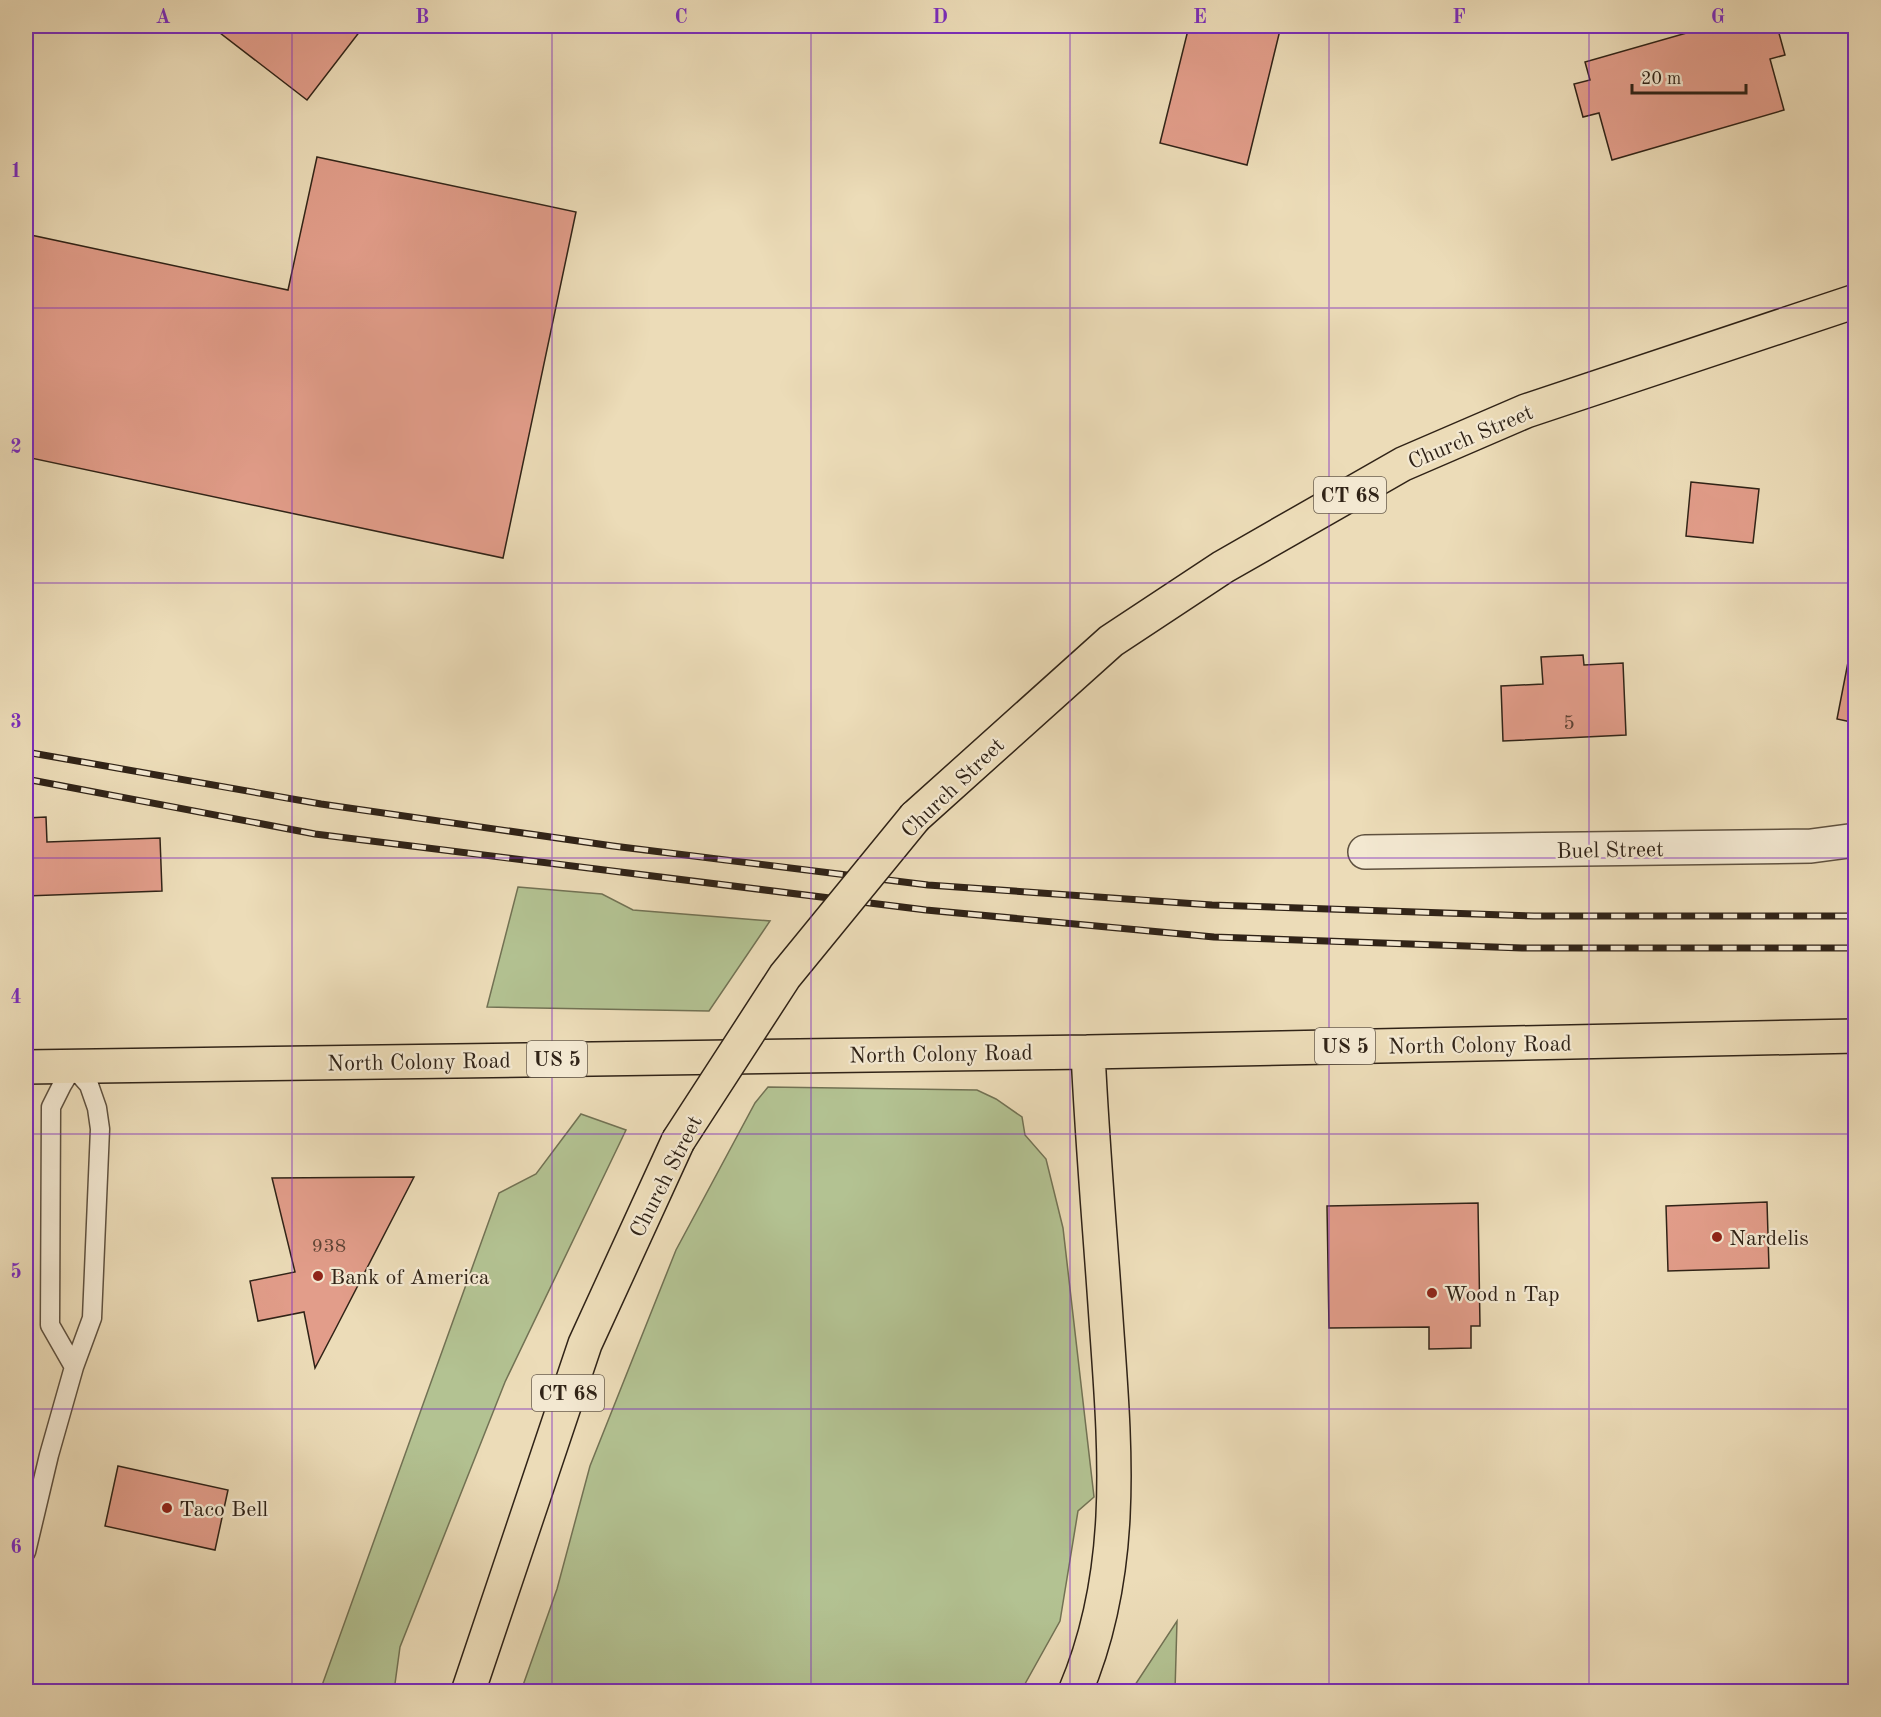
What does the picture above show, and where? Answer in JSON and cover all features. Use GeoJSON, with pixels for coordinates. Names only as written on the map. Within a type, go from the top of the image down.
{"type":"FeatureCollection","features":[{"type":"Feature","properties":{"kind":"main road","name":"Church Street"},"geometry":{"type":"LineString","coordinates":[[468,1692],[585,1344],[678,1141],[785,976],[915,817],[1111,641],[1223,567],[1403,464],[1526,411],[1856,301]]}},
{"type":"Feature","properties":{"kind":"main road","name":"North Colony Road"},"geometry":{"type":"LineString","coordinates":[[26,1067],[1088,1052],[1856,1036]]}},
{"type":"Feature","properties":{"kind":"main road"},"geometry":{"type":"LineString","coordinates":[[1075,1692],[1093,1640],[1107,1581],[1113,1514],[1115,1443],[1088,1052]]}},
{"type":"Feature","properties":{"kind":"street","name":"Buel Street"},"geometry":{"type":"LineString","coordinates":[[1365,852],[1811,846],[1856,840]]}},
{"type":"Feature","properties":{"kind":"lane"},"geometry":{"type":"LineString","coordinates":[[26,1552],[49,1455],[74,1367],[92,1318],[100,1130],[97,1108],[89,1085],[74,1066],[51,1107],[50,1325],[74,1367]]}},
{"type":"Feature","properties":{"kind":"green space"},"geometry":{"type":"Polygon","coordinates":[[[518,887],[602,894],[633,910],[770,921],[709,1011],[487,1007],[518,887]]]}},
{"type":"Feature","properties":{"kind":"green space"},"geometry":{"type":"Polygon","coordinates":[[[768,1087],[977,1090],[996,1099],[1022,1117],[1025,1135],[1046,1159],[1063,1228],[1094,1497],[1078,1511],[1060,1621],[1021,1691],[521,1691],[557,1589],[590,1466],[676,1250],[755,1103],[768,1087]]]}},
{"type":"Feature","properties":{"kind":"green space"},"geometry":{"type":"Polygon","coordinates":[[[581,1114],[626,1130],[505,1382],[400,1647],[394,1691],[320,1691],[499,1193],[536,1174],[581,1114]]]}},
{"type":"Feature","properties":{"kind":"green space"},"geometry":{"type":"Polygon","coordinates":[[[1177,1621],[1175,1691],[1131,1691],[1177,1621]]]}},
{"type":"Feature","properties":{"kind":"building"},"geometry":{"type":"Polygon","coordinates":[[[211,26],[364,26],[307,100],[211,26]]]}},
{"type":"Feature","properties":{"kind":"building"},"geometry":{"type":"Polygon","coordinates":[[[1189,26],[1281,26],[1247,165],[1160,143],[1189,26]]]}},
{"type":"Feature","properties":{"kind":"building"},"geometry":{"type":"Polygon","coordinates":[[[1711,26],[1777,26],[1785,55],[1770,59],[1784,110],[1612,160],[1599,113],[1583,117],[1574,84],[1590,80],[1585,62],[1711,26]]]}},
{"type":"Feature","properties":{"kind":"building"},"geometry":{"type":"Polygon","coordinates":[[[317,157],[576,212],[503,558],[26,457],[26,234],[288,290],[317,157]]]}},
{"type":"Feature","properties":{"kind":"building"},"geometry":{"type":"Polygon","coordinates":[[[1691,482],[1759,489],[1753,543],[1686,536],[1691,482]]]}},
{"type":"Feature","properties":{"kind":"building"},"geometry":{"type":"Polygon","coordinates":[[[1856,621],[1856,723],[1837,719],[1856,621]]]}},
{"type":"Feature","properties":{"kind":"building"},"geometry":{"type":"Polygon","coordinates":[[[1583,655],[1584,665],[1623,663],[1626,735],[1503,741],[1501,686],[1543,684],[1541,657],[1583,655]]]}},
{"type":"Feature","properties":{"kind":"building"},"geometry":{"type":"Polygon","coordinates":[[[46,817],[47,842],[160,838],[162,891],[26,896],[26,818],[46,817]]]}},
{"type":"Feature","properties":{"kind":"building","name":"Bank of America"},"geometry":{"type":"Polygon","coordinates":[[[414,1177],[315,1368],[304,1312],[258,1321],[250,1281],[295,1272],[272,1178],[414,1177]]]}},
{"type":"Feature","properties":{"kind":"building","name":"Nardelis"},"geometry":{"type":"Polygon","coordinates":[[[1767,1202],[1769,1268],[1668,1271],[1666,1206],[1767,1202]]]}},
{"type":"Feature","properties":{"kind":"building"},"geometry":{"type":"Polygon","coordinates":[[[1478,1203],[1480,1326],[1471,1326],[1471,1348],[1429,1349],[1429,1327],[1329,1328],[1327,1206],[1478,1203]]]}},
{"type":"Feature","properties":{"kind":"building","name":"Taco Bell"},"geometry":{"type":"Polygon","coordinates":[[[118,1466],[228,1490],[215,1550],[105,1526],[118,1466]]]}},
{"type":"Feature","properties":{"kind":"railway"},"geometry":{"type":"LineString","coordinates":[[26,752],[321,804],[613,846],[928,885],[1212,905],[1534,916],[1856,916]]}},
{"type":"Feature","properties":{"kind":"railway"},"geometry":{"type":"LineString","coordinates":[[26,779],[315,834],[926,910],[1214,937],[1522,948],[1856,948]]}},
{"type":"Feature","properties":{"kind":"place","name":"Nardelis"},"geometry":{"type":"Point","coordinates":[1717,1237]}},
{"type":"Feature","properties":{"kind":"place","name":"Bank of America"},"geometry":{"type":"Point","coordinates":[318,1276]}},
{"type":"Feature","properties":{"kind":"place","name":"Wood n Tap"},"geometry":{"type":"Point","coordinates":[1432,1293]}},
{"type":"Feature","properties":{"kind":"place","name":"Taco Bell"},"geometry":{"type":"Point","coordinates":[167,1508]}}]}
